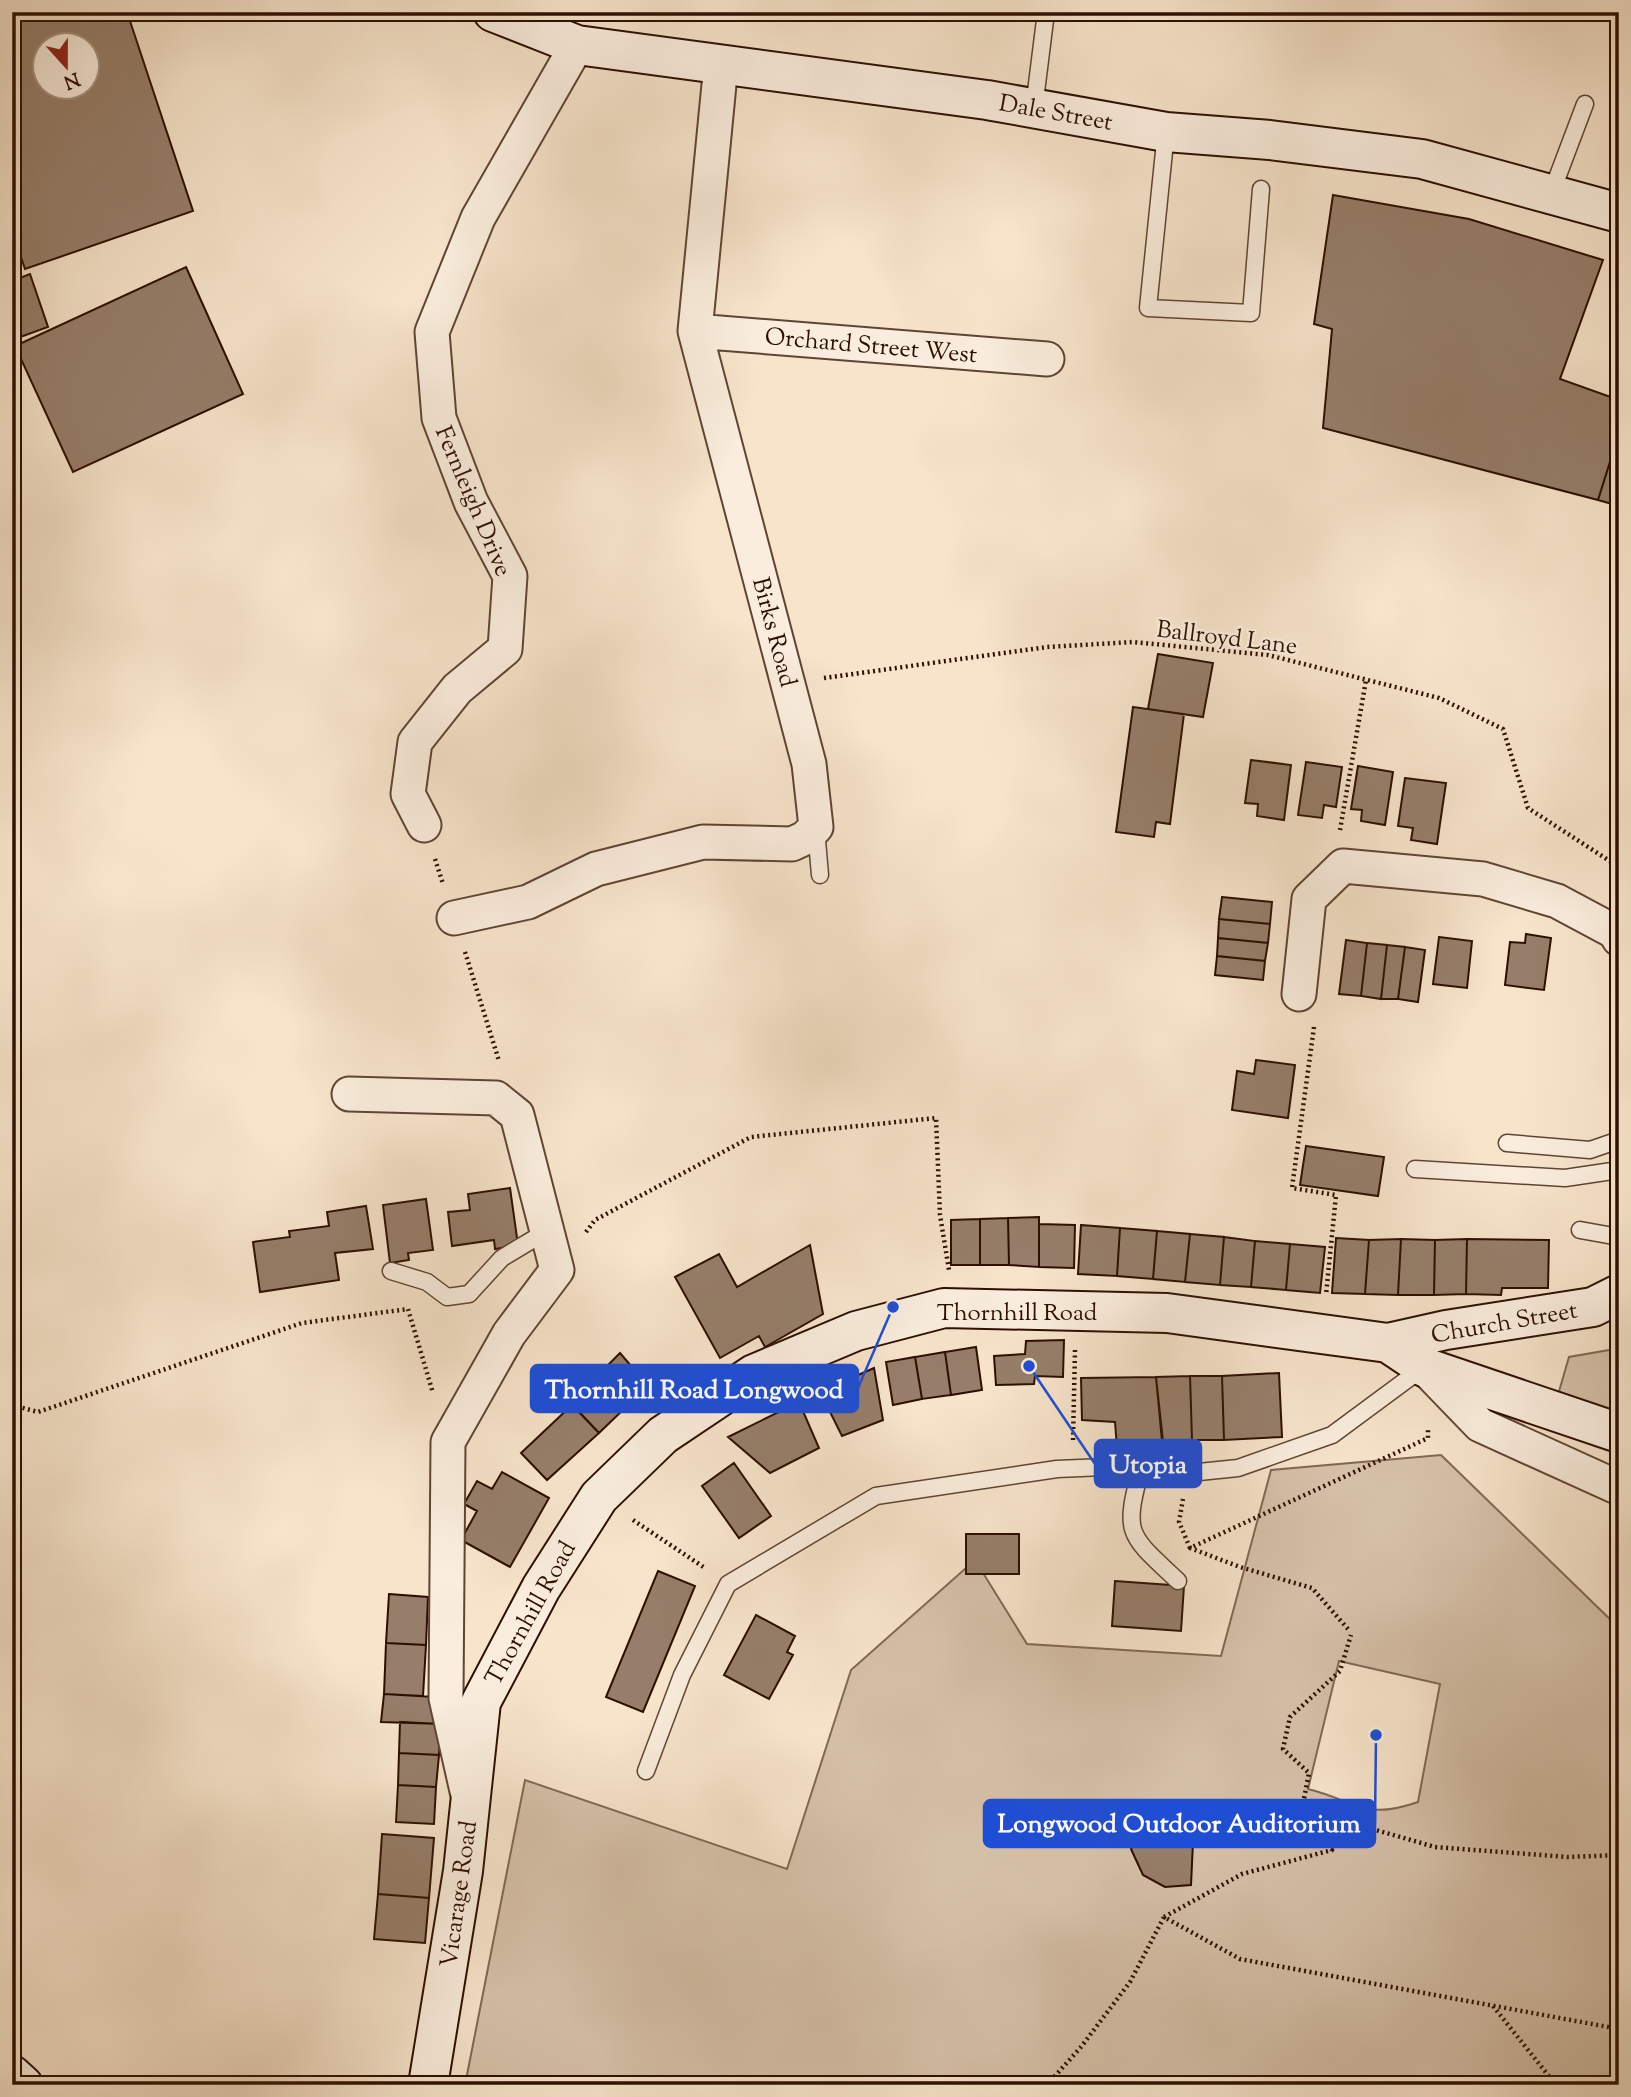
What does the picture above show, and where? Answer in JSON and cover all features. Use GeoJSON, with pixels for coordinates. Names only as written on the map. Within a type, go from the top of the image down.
{"type":"FeatureCollection","features":[{"type":"Feature","properties":{"kind":"street","name":"Dale Street"},"geometry":{"type":"LineString","coordinates":[[493,12],[577,45],[1034,108],[1166,132],[1270,140],[1422,159],[1619,213]]}},
{"type":"Feature","properties":{"kind":"street","name":"Fernleigh Drive"},"geometry":{"type":"LineString","coordinates":[[424,825],[408,794],[415,742],[457,689],[505,649],[510,576],[471,502],[439,418],[432,332],[478,218],[577,45]]}},
{"type":"Feature","properties":{"kind":"street","name":"Birks Road"},"geometry":{"type":"LineString","coordinates":[[721,65],[695,331],[789,683],[808,764],[816,827]]}},
{"type":"Feature","properties":{"kind":"street","name":"Orchard Street West"},"geometry":{"type":"LineString","coordinates":[[695,331],[1047,359]]}},
{"type":"Feature","properties":{"kind":"street"},"geometry":{"type":"LineString","coordinates":[[454,918],[528,902],[596,869],[703,842],[792,844],[805,838],[816,827]]}},
{"type":"Feature","properties":{"kind":"street"},"geometry":{"type":"LineString","coordinates":[[1307,1009],[1309,899],[1343,866],[1483,879],[1557,901],[1615,932],[1619,939]]}},
{"type":"Feature","properties":{"kind":"street"},"geometry":{"type":"LineString","coordinates":[[349,1094],[496,1098],[517,1115],[557,1270],[509,1334],[448,1442],[446,1698],[470,1806]]}},
{"type":"Feature","properties":{"kind":"street","name":"Church Street"},"geometry":{"type":"LineString","coordinates":[[1388,1343],[1446,1330],[1593,1307],[1619,1294]]}},
{"type":"Feature","properties":{"kind":"street","name":"Thornhill Road"},"geometry":{"type":"LineString","coordinates":[[481,1702],[541,1588],[599,1497],[663,1435],[754,1374],[856,1331],[944,1308],[1167,1312],[1388,1343],[1424,1367],[1619,1433]]}},
{"type":"Feature","properties":{"kind":"street"},"geometry":{"type":"LineString","coordinates":[[1424,1367],[1479,1425],[1619,1488]]}},
{"type":"Feature","properties":{"kind":"street","name":"Vicarage Road"},"geometry":{"type":"LineString","coordinates":[[428,2085],[463,1871],[481,1702]]}},
{"type":"Feature","properties":{"kind":"street"},"geometry":{"type":"LineString","coordinates":[[12,2075],[23,2085]]}},
{"type":"Feature","properties":{"kind":"lane"},"geometry":{"type":"LineString","coordinates":[[1034,108],[1045,12]]}},
{"type":"Feature","properties":{"kind":"lane"},"geometry":{"type":"LineString","coordinates":[[1550,194],[1585,104]]}},
{"type":"Feature","properties":{"kind":"lane"},"geometry":{"type":"LineString","coordinates":[[1166,132],[1148,309],[1251,313],[1261,189]]}},
{"type":"Feature","properties":{"kind":"lane"},"geometry":{"type":"LineString","coordinates":[[816,827],[820,875]]}},
{"type":"Feature","properties":{"kind":"lane"},"geometry":{"type":"LineString","coordinates":[[1507,1143],[1590,1150],[1619,1140]]}},
{"type":"Feature","properties":{"kind":"lane"},"geometry":{"type":"LineString","coordinates":[[1415,1169],[1565,1178],[1619,1170]]}},
{"type":"Feature","properties":{"kind":"lane"},"geometry":{"type":"LineString","coordinates":[[1580,1230],[1619,1237]]}},
{"type":"Feature","properties":{"kind":"lane"},"geometry":{"type":"LineString","coordinates":[[391,1271],[427,1282],[447,1297],[469,1294],[502,1258],[547,1231]]}},
{"type":"Feature","properties":{"kind":"lane"},"geometry":{"type":"LineString","coordinates":[[646,1771],[682,1675],[729,1584],[876,1496],[953,1482],[1073,1469],[1141,1468],[1199,1472],[1238,1468],[1332,1435],[1424,1367]]}},
{"type":"Feature","properties":{"kind":"lane"},"geometry":{"type":"LineString","coordinates":[[1141,1468],[1129,1523],[1138,1540],[1178,1581]]}},
{"type":"Feature","properties":{"kind":"path","name":"Ballroyd Lane"},"geometry":{"type":"LineString","coordinates":[[789,683],[1047,647],[1133,642],[1268,655],[1439,698],[1503,729],[1528,808],[1619,867]]}},
{"type":"Feature","properties":{"kind":"path"},"geometry":{"type":"LineString","coordinates":[[1343,866],[1336,858],[1366,680]]}},
{"type":"Feature","properties":{"kind":"path"},"geometry":{"type":"LineString","coordinates":[[424,825],[517,1115]]}},
{"type":"Feature","properties":{"kind":"path"},"geometry":{"type":"LineString","coordinates":[[1307,1009],[1292,1188],[1336,1195],[1324,1334]]}},
{"type":"Feature","properties":{"kind":"path"},"geometry":{"type":"LineString","coordinates":[[557,1270],[595,1220],[751,1137],[936,1118],[940,1215],[955,1309]]}},
{"type":"Feature","properties":{"kind":"path"},"geometry":{"type":"LineString","coordinates":[[12,1405],[38,1412],[302,1323],[408,1310],[448,1442]]}},
{"type":"Feature","properties":{"kind":"path"},"geometry":{"type":"LineString","coordinates":[[1073,1469],[1076,1310]]}},
{"type":"Feature","properties":{"kind":"path"},"geometry":{"type":"LineString","coordinates":[[1190,1548],[1429,1438],[1424,1367]]}},
{"type":"Feature","properties":{"kind":"path"},"geometry":{"type":"LineString","coordinates":[[1199,1472],[1185,1492],[1179,1522],[1190,1548],[1241,1567],[1312,1588],[1348,1629]]}},
{"type":"Feature","properties":{"kind":"path"},"geometry":{"type":"LineString","coordinates":[[599,1497],[729,1584]]}},
{"type":"Feature","properties":{"kind":"path"},"geometry":{"type":"LineString","coordinates":[[1047,2085],[1081,2047],[1130,1982],[1164,1917],[1242,1874],[1332,1850],[1303,1809],[1309,1773],[1283,1749],[1290,1717],[1340,1671],[1351,1635]]}},
{"type":"Feature","properties":{"kind":"path"},"geometry":{"type":"LineString","coordinates":[[1303,1809],[1435,1847],[1568,1857],[1619,1855]]}},
{"type":"Feature","properties":{"kind":"path"},"geometry":{"type":"LineString","coordinates":[[1164,1917],[1240,1959],[1619,2029]]}},
{"type":"Feature","properties":{"kind":"path"},"geometry":{"type":"LineString","coordinates":[[1492,2006],[1556,2085]]}},
{"type":"Feature","properties":{"kind":"shaded area"},"geometry":{"type":"Polygon","coordinates":[[[1619,1345],[1619,1415],[1558,1395],[1569,1357],[1609,1350],[1619,1345]]]}},
{"type":"Feature","properties":{"kind":"shaded area"},"geometry":{"type":"Polygon","coordinates":[[[1441,1455],[1619,1628],[1619,2085],[465,2085],[525,1780],[787,1869],[851,1670],[975,1560],[1027,1644],[1221,1656],[1271,1470],[1441,1455]],[[1339,1661],[1308,1789],[1372,1809],[1385,1810],[1418,1802],[1440,1684],[1339,1661]]]}},
{"type":"Feature","properties":{"kind":"building"},"geometry":{"type":"Polygon","coordinates":[[[12,12],[127,12],[193,211],[25,269],[12,231],[12,12]]]}},
{"type":"Feature","properties":{"kind":"building"},"geometry":{"type":"Polygon","coordinates":[[[1333,195],[1469,219],[1603,260],[1560,379],[1619,400],[1619,433],[1598,500],[1323,428],[1332,329],[1314,324],[1333,195]]]}},
{"type":"Feature","properties":{"kind":"building"},"geometry":{"type":"Polygon","coordinates":[[[186,267],[243,394],[73,472],[15,346],[186,267]]]}},
{"type":"Feature","properties":{"kind":"building"},"geometry":{"type":"Polygon","coordinates":[[[30,274],[48,327],[12,340],[12,281],[30,274]]]}},
{"type":"Feature","properties":{"kind":"building"},"geometry":{"type":"Polygon","coordinates":[[[1619,433],[1619,506],[1598,500],[1619,433]]]}},
{"type":"Feature","properties":{"kind":"building"},"geometry":{"type":"Polygon","coordinates":[[[1158,654],[1213,663],[1203,717],[1148,709],[1158,654]]]}},
{"type":"Feature","properties":{"kind":"building"},"geometry":{"type":"Polygon","coordinates":[[[1133,707],[1184,714],[1170,824],[1156,822],[1154,837],[1116,832],[1133,707]]]}},
{"type":"Feature","properties":{"kind":"building"},"geometry":{"type":"Polygon","coordinates":[[[1251,760],[1291,765],[1284,820],[1257,816],[1258,804],[1245,803],[1251,760]]]}},
{"type":"Feature","properties":{"kind":"building"},"geometry":{"type":"Polygon","coordinates":[[[1306,762],[1342,767],[1336,807],[1324,805],[1322,818],[1298,815],[1306,762]]]}},
{"type":"Feature","properties":{"kind":"building"},"geometry":{"type":"Polygon","coordinates":[[[1358,766],[1393,772],[1385,825],[1361,821],[1362,810],[1351,809],[1358,766]]]}},
{"type":"Feature","properties":{"kind":"building"},"geometry":{"type":"Polygon","coordinates":[[[1405,778],[1446,783],[1437,844],[1411,840],[1413,828],[1398,826],[1405,778]]]}},
{"type":"Feature","properties":{"kind":"building"},"geometry":{"type":"Polygon","coordinates":[[[1222,897],[1272,902],[1270,924],[1219,919],[1222,897]]]}},
{"type":"Feature","properties":{"kind":"building"},"geometry":{"type":"Polygon","coordinates":[[[1219,919],[1270,924],[1268,943],[1218,938],[1219,919]]]}},
{"type":"Feature","properties":{"kind":"building"},"geometry":{"type":"Polygon","coordinates":[[[1526,934],[1551,938],[1544,990],[1505,985],[1510,942],[1525,943],[1526,934]]]}},
{"type":"Feature","properties":{"kind":"building"},"geometry":{"type":"Polygon","coordinates":[[[1439,937],[1472,941],[1467,988],[1433,984],[1439,937]]]}},
{"type":"Feature","properties":{"kind":"building"},"geometry":{"type":"Polygon","coordinates":[[[1218,938],[1268,943],[1265,961],[1217,956],[1218,938]]]}},
{"type":"Feature","properties":{"kind":"building"},"geometry":{"type":"Polygon","coordinates":[[[1346,940],[1367,943],[1361,996],[1339,994],[1346,940]]]}},
{"type":"Feature","properties":{"kind":"building"},"geometry":{"type":"Polygon","coordinates":[[[1367,943],[1387,945],[1381,999],[1361,996],[1367,943]]]}},
{"type":"Feature","properties":{"kind":"building"},"geometry":{"type":"Polygon","coordinates":[[[1387,945],[1405,947],[1398,999],[1381,999],[1387,945]]]}},
{"type":"Feature","properties":{"kind":"building"},"geometry":{"type":"Polygon","coordinates":[[[1405,947],[1425,950],[1418,1002],[1398,999],[1405,947]]]}},
{"type":"Feature","properties":{"kind":"building"},"geometry":{"type":"Polygon","coordinates":[[[1217,956],[1265,961],[1263,980],[1215,975],[1217,956]]]}},
{"type":"Feature","properties":{"kind":"building"},"geometry":{"type":"Polygon","coordinates":[[[1256,1060],[1295,1065],[1288,1118],[1232,1110],[1237,1071],[1254,1074],[1256,1060]]]}},
{"type":"Feature","properties":{"kind":"building"},"geometry":{"type":"Polygon","coordinates":[[[1306,1146],[1384,1157],[1378,1196],[1300,1185],[1306,1146]]]}},
{"type":"Feature","properties":{"kind":"building"},"geometry":{"type":"Polygon","coordinates":[[[510,1188],[518,1245],[495,1249],[494,1240],[452,1246],[448,1212],[470,1210],[468,1194],[510,1188]]]}},
{"type":"Feature","properties":{"kind":"building"},"geometry":{"type":"Polygon","coordinates":[[[426,1199],[433,1250],[408,1253],[409,1260],[390,1263],[383,1205],[426,1199]]]}},
{"type":"Feature","properties":{"kind":"building"},"geometry":{"type":"Polygon","coordinates":[[[366,1206],[373,1249],[335,1253],[339,1280],[260,1292],[253,1242],[290,1237],[289,1231],[329,1226],[327,1212],[366,1206]]]}},
{"type":"Feature","properties":{"kind":"building"},"geometry":{"type":"Polygon","coordinates":[[[1039,1217],[1039,1267],[1009,1265],[1008,1218],[1039,1217]]]}},
{"type":"Feature","properties":{"kind":"building"},"geometry":{"type":"Polygon","coordinates":[[[1008,1218],[1009,1265],[980,1265],[980,1219],[1008,1218]]]}},
{"type":"Feature","properties":{"kind":"building"},"geometry":{"type":"Polygon","coordinates":[[[980,1219],[980,1265],[951,1265],[951,1220],[980,1219]]]}},
{"type":"Feature","properties":{"kind":"building"},"geometry":{"type":"Polygon","coordinates":[[[1039,1224],[1075,1225],[1074,1268],[1039,1267],[1039,1224]]]}},
{"type":"Feature","properties":{"kind":"building"},"geometry":{"type":"Polygon","coordinates":[[[1081,1225],[1120,1228],[1117,1276],[1078,1274],[1081,1225]]]}},
{"type":"Feature","properties":{"kind":"building"},"geometry":{"type":"Polygon","coordinates":[[[1120,1228],[1157,1231],[1153,1279],[1117,1276],[1120,1228]]]}},
{"type":"Feature","properties":{"kind":"building"},"geometry":{"type":"Polygon","coordinates":[[[1157,1231],[1190,1234],[1185,1282],[1153,1279],[1157,1231]]]}},
{"type":"Feature","properties":{"kind":"building"},"geometry":{"type":"Polygon","coordinates":[[[1190,1234],[1224,1237],[1220,1285],[1185,1282],[1190,1234]]]}},
{"type":"Feature","properties":{"kind":"building"},"geometry":{"type":"Polygon","coordinates":[[[1224,1237],[1255,1241],[1251,1287],[1220,1285],[1224,1237]]]}},
{"type":"Feature","properties":{"kind":"building"},"geometry":{"type":"Polygon","coordinates":[[[1336,1238],[1369,1240],[1365,1294],[1332,1293],[1336,1238]]]}},
{"type":"Feature","properties":{"kind":"building"},"geometry":{"type":"Polygon","coordinates":[[[1401,1239],[1398,1295],[1365,1294],[1369,1240],[1401,1239]]]}},
{"type":"Feature","properties":{"kind":"building"},"geometry":{"type":"Polygon","coordinates":[[[1401,1239],[1435,1240],[1434,1295],[1398,1295],[1401,1239]]]}},
{"type":"Feature","properties":{"kind":"building"},"geometry":{"type":"Polygon","coordinates":[[[1467,1239],[1466,1294],[1434,1295],[1435,1240],[1467,1239]]]}},
{"type":"Feature","properties":{"kind":"building"},"geometry":{"type":"Polygon","coordinates":[[[1467,1239],[1549,1240],[1548,1288],[1502,1288],[1501,1295],[1466,1294],[1467,1239]]]}},
{"type":"Feature","properties":{"kind":"building"},"geometry":{"type":"Polygon","coordinates":[[[1255,1241],[1290,1244],[1286,1290],[1251,1287],[1255,1241]]]}},
{"type":"Feature","properties":{"kind":"building"},"geometry":{"type":"Polygon","coordinates":[[[1290,1244],[1325,1247],[1320,1293],[1286,1290],[1290,1244]]]}},
{"type":"Feature","properties":{"kind":"building"},"geometry":{"type":"Polygon","coordinates":[[[810,1245],[823,1314],[765,1347],[759,1336],[720,1358],[675,1277],[719,1254],[737,1287],[810,1245]]]}},
{"type":"Feature","properties":{"kind":"building"},"geometry":{"type":"Polygon","coordinates":[[[1064,1340],[1063,1377],[1035,1376],[1034,1384],[996,1385],[994,1356],[1025,1354],[1026,1341],[1064,1340]]]}},
{"type":"Feature","properties":{"kind":"building"},"geometry":{"type":"Polygon","coordinates":[[[976,1347],[982,1390],[951,1395],[945,1352],[976,1347]]]}},
{"type":"Feature","properties":{"kind":"building"},"geometry":{"type":"Polygon","coordinates":[[[945,1352],[951,1395],[922,1399],[915,1357],[945,1352]]]}},
{"type":"Feature","properties":{"kind":"building"},"geometry":{"type":"Polygon","coordinates":[[[620,1353],[649,1387],[626,1407],[597,1376],[620,1353]]]}},
{"type":"Feature","properties":{"kind":"building"},"geometry":{"type":"Polygon","coordinates":[[[915,1357],[922,1399],[893,1405],[886,1362],[915,1357]]]}},
{"type":"Feature","properties":{"kind":"building"},"geometry":{"type":"Polygon","coordinates":[[[874,1368],[883,1420],[842,1436],[820,1392],[874,1368]]]}},
{"type":"Feature","properties":{"kind":"building"},"geometry":{"type":"Polygon","coordinates":[[[1279,1373],[1282,1437],[1224,1440],[1222,1376],[1279,1373]]]}},
{"type":"Feature","properties":{"kind":"building"},"geometry":{"type":"Polygon","coordinates":[[[597,1376],[626,1407],[599,1433],[569,1401],[597,1376]]]}},
{"type":"Feature","properties":{"kind":"building"},"geometry":{"type":"Polygon","coordinates":[[[1190,1376],[1222,1376],[1224,1440],[1192,1440],[1190,1376]]]}},
{"type":"Feature","properties":{"kind":"building"},"geometry":{"type":"Polygon","coordinates":[[[1190,1376],[1192,1440],[1163,1441],[1156,1377],[1190,1376]]]}},
{"type":"Feature","properties":{"kind":"building"},"geometry":{"type":"Polygon","coordinates":[[[1156,1377],[1163,1452],[1117,1448],[1115,1422],[1082,1420],[1081,1378],[1156,1377]]]}},
{"type":"Feature","properties":{"kind":"building"},"geometry":{"type":"Polygon","coordinates":[[[799,1402],[819,1448],[770,1473],[728,1437],[799,1402]]]}},
{"type":"Feature","properties":{"kind":"building"},"geometry":{"type":"Polygon","coordinates":[[[572,1405],[599,1433],[547,1480],[521,1453],[572,1405]]]}},
{"type":"Feature","properties":{"kind":"building"},"geometry":{"type":"Polygon","coordinates":[[[734,1463],[771,1516],[739,1538],[702,1486],[734,1463]]]}},
{"type":"Feature","properties":{"kind":"building"},"geometry":{"type":"Polygon","coordinates":[[[502,1472],[549,1498],[510,1567],[461,1540],[477,1511],[464,1504],[477,1481],[492,1489],[502,1472]]]}},
{"type":"Feature","properties":{"kind":"building"},"geometry":{"type":"Polygon","coordinates":[[[966,1534],[1019,1534],[1019,1574],[966,1574],[966,1534]]]}},
{"type":"Feature","properties":{"kind":"building"},"geometry":{"type":"Polygon","coordinates":[[[658,1571],[695,1586],[643,1712],[606,1697],[658,1571]]]}},
{"type":"Feature","properties":{"kind":"building"},"geometry":{"type":"Polygon","coordinates":[[[1115,1581],[1184,1586],[1181,1631],[1112,1626],[1115,1581]]]}},
{"type":"Feature","properties":{"kind":"building"},"geometry":{"type":"Polygon","coordinates":[[[389,1594],[428,1597],[426,1645],[386,1643],[389,1594]]]}},
{"type":"Feature","properties":{"kind":"building"},"geometry":{"type":"Polygon","coordinates":[[[756,1615],[795,1636],[787,1652],[793,1655],[769,1699],[724,1675],[756,1615]]]}},
{"type":"Feature","properties":{"kind":"building"},"geometry":{"type":"Polygon","coordinates":[[[386,1643],[426,1645],[423,1696],[384,1694],[386,1643]]]}},
{"type":"Feature","properties":{"kind":"building"},"geometry":{"type":"Polygon","coordinates":[[[384,1694],[435,1697],[441,1724],[381,1722],[384,1694]]]}},
{"type":"Feature","properties":{"kind":"building"},"geometry":{"type":"Polygon","coordinates":[[[400,1722],[441,1724],[439,1755],[399,1753],[400,1722]]]}},
{"type":"Feature","properties":{"kind":"building"},"geometry":{"type":"Polygon","coordinates":[[[399,1753],[439,1755],[436,1787],[398,1785],[399,1753]]]}},
{"type":"Feature","properties":{"kind":"building"},"geometry":{"type":"Polygon","coordinates":[[[398,1785],[436,1787],[434,1824],[396,1822],[398,1785]]]}},
{"type":"Feature","properties":{"kind":"building"},"geometry":{"type":"Polygon","coordinates":[[[1149,1825],[1182,1827],[1193,1842],[1191,1885],[1165,1887],[1143,1875],[1131,1849],[1149,1825]]]}},
{"type":"Feature","properties":{"kind":"building"},"geometry":{"type":"Polygon","coordinates":[[[382,1834],[434,1838],[429,1898],[378,1894],[382,1834]]]}},
{"type":"Feature","properties":{"kind":"building"},"geometry":{"type":"Polygon","coordinates":[[[378,1894],[429,1898],[425,1943],[374,1939],[378,1894]]]}},
{"type":"Feature","properties":{"kind":"place","name":"Thornhill Road Longwood"},"geometry":{"type":"Point","coordinates":[893,1307]}},
{"type":"Feature","properties":{"kind":"place","name":"Utopia"},"geometry":{"type":"Point","coordinates":[1029,1366]}},
{"type":"Feature","properties":{"kind":"place","name":"Longwood Outdoor Auditorium"},"geometry":{"type":"Point","coordinates":[1376,1735]}}]}
